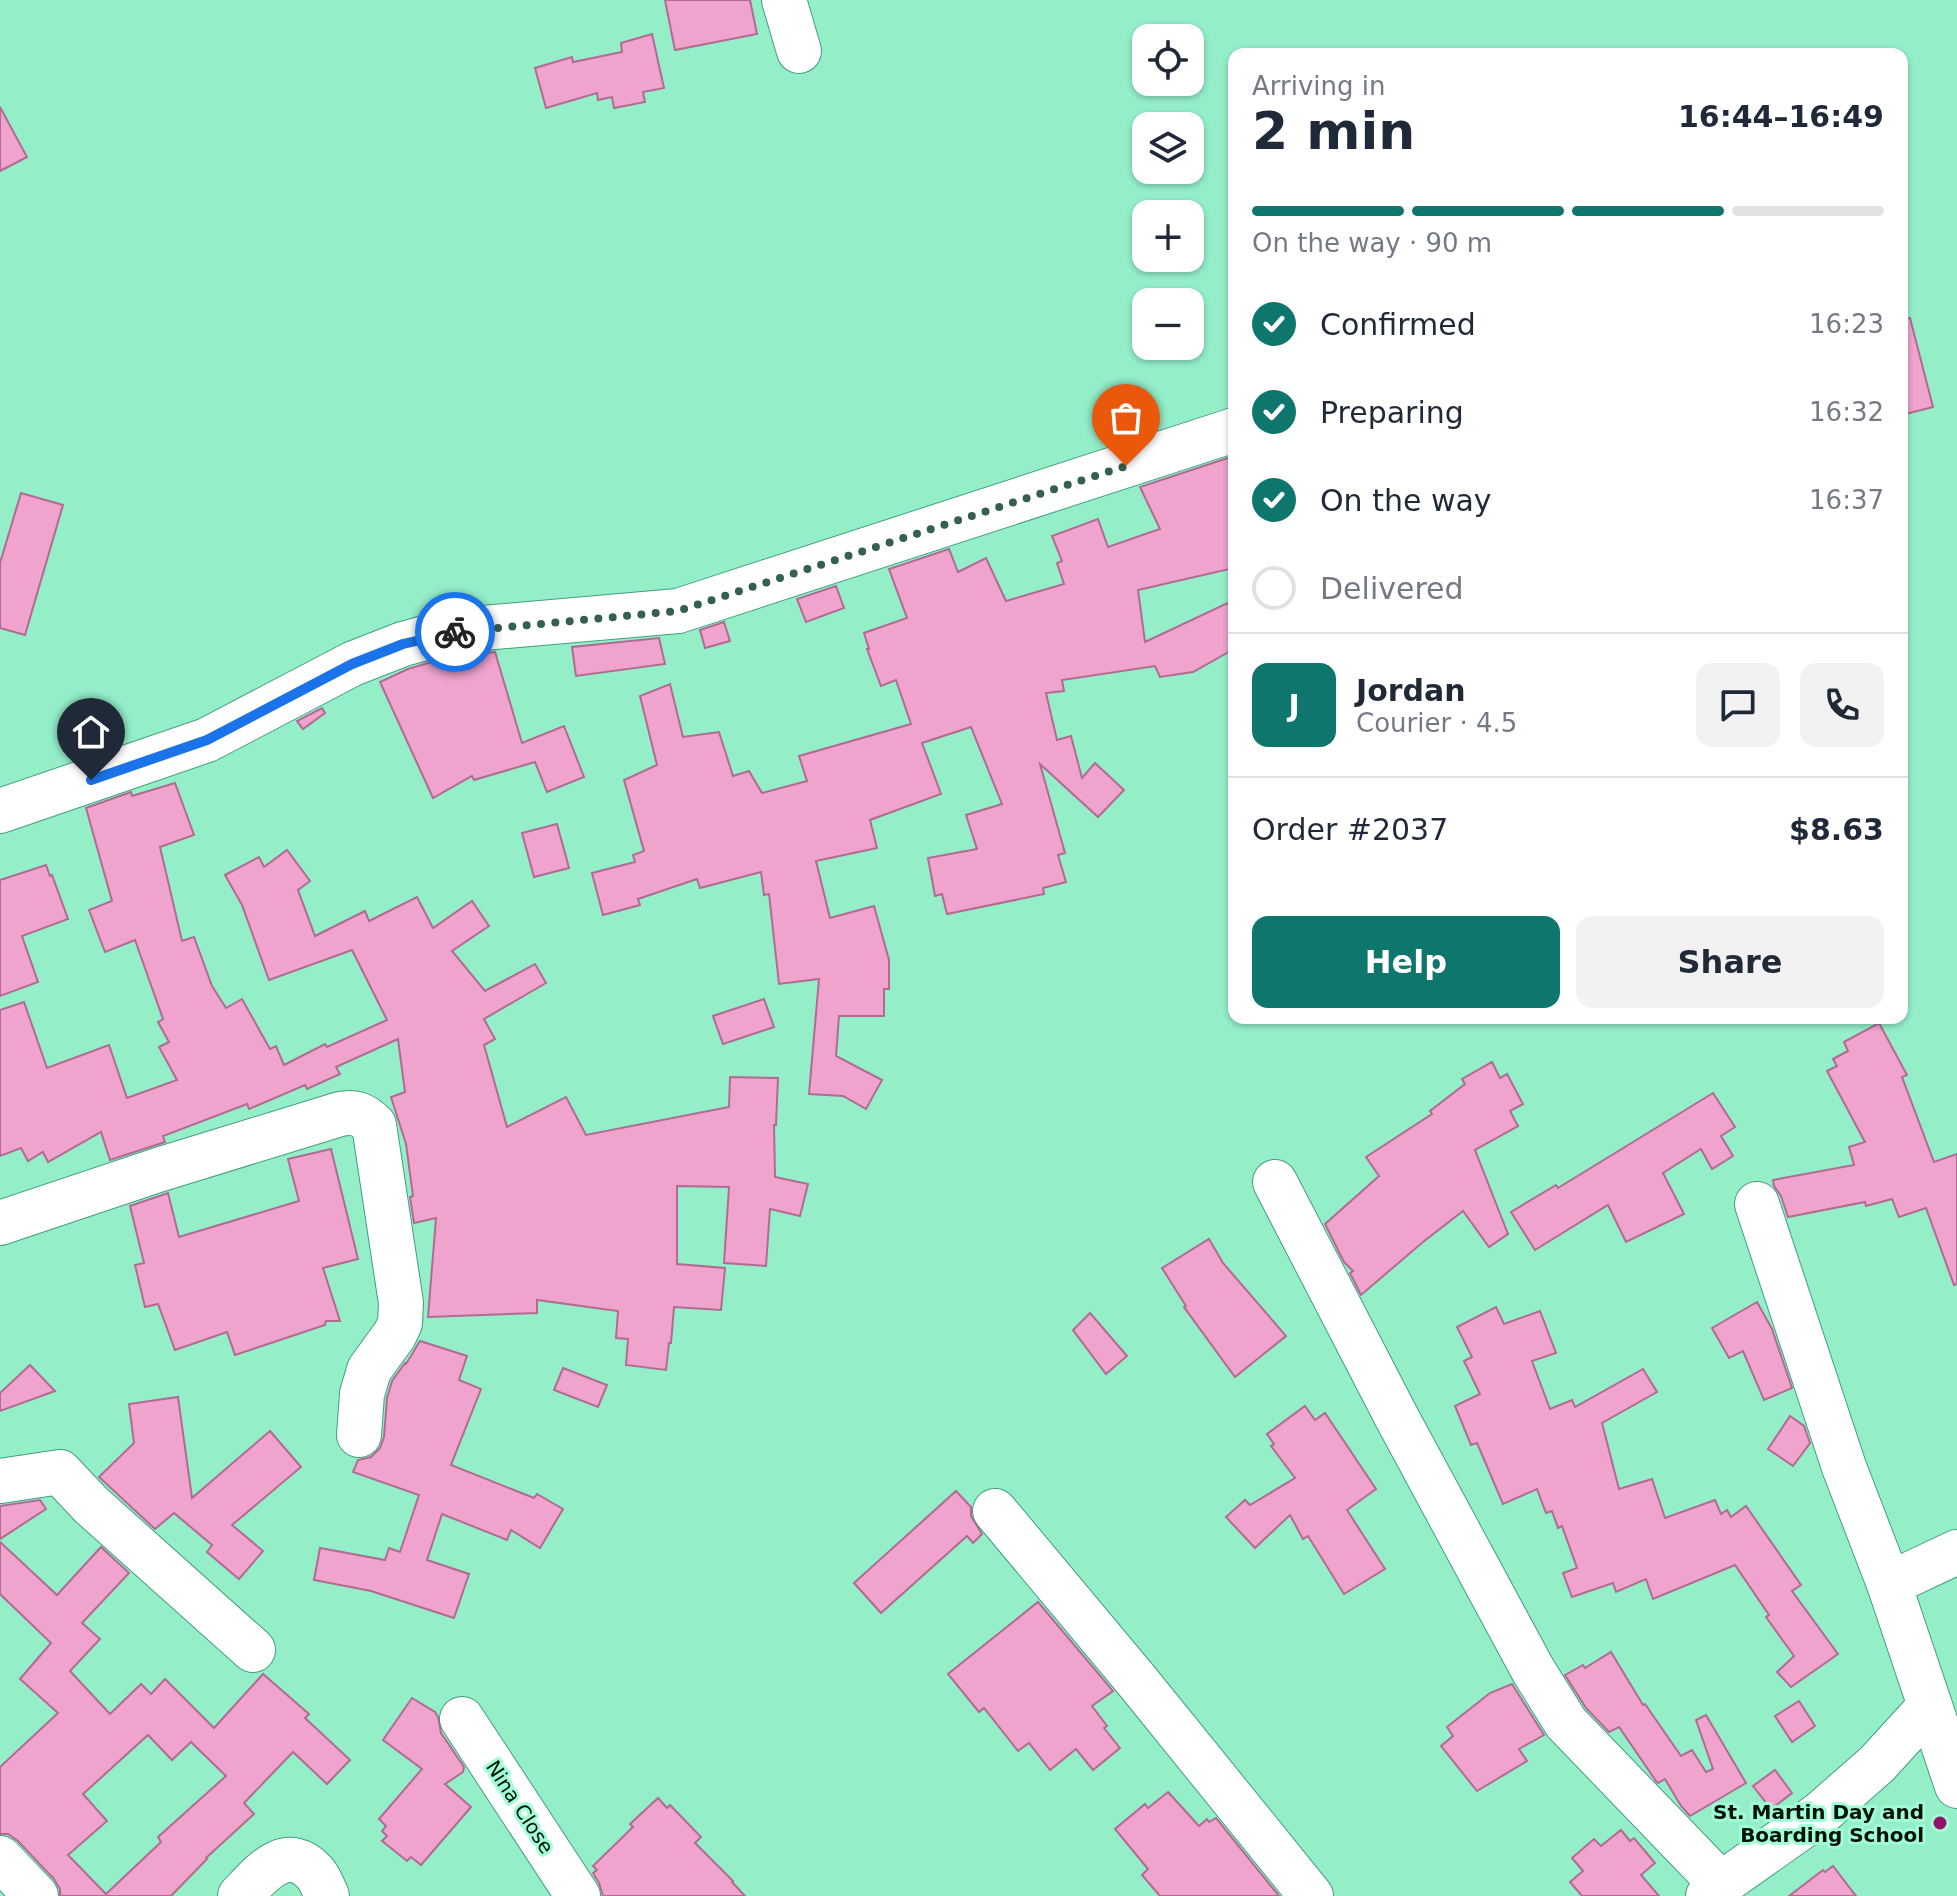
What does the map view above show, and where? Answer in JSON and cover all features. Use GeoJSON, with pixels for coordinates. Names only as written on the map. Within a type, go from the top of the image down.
{"type":"FeatureCollection","features":[{"type":"Feature","properties":{"kind":"street"},"geometry":{"type":"LineString","coordinates":[[784,0],[799,51]]}},
{"type":"Feature","properties":{"kind":"street"},"geometry":{"type":"LineString","coordinates":[[0,811],[207,740],[352,664],[403,644],[472,629],[678,611],[1228,432]]}},
{"type":"Feature","properties":{"kind":"street"},"geometry":{"type":"LineString","coordinates":[[0,1223],[340,1114],[359,1113],[374,1125],[399,1288],[400,1323],[369,1370],[362,1394],[359,1435]]}},
{"type":"Feature","properties":{"kind":"street"},"geometry":{"type":"LineString","coordinates":[[1275,1182],[1533,1670],[1566,1723],[1715,1890],[1820,1814],[1877,1764],[1929,1707]]}},
{"type":"Feature","properties":{"kind":"street"},"geometry":{"type":"LineString","coordinates":[[1757,1204],[1844,1467],[1889,1584],[1957,1786]]}},
{"type":"Feature","properties":{"kind":"street"},"geometry":{"type":"LineString","coordinates":[[0,1481],[60,1472],[91,1505],[253,1650]]}},
{"type":"Feature","properties":{"kind":"street"},"geometry":{"type":"LineString","coordinates":[[995,1511],[1311,1896]]}},
{"type":"Feature","properties":{"kind":"street"},"geometry":{"type":"LineString","coordinates":[[1889,1584],[1957,1552]]}},
{"type":"Feature","properties":{"kind":"street","name":"Nina Close"},"geometry":{"type":"LineString","coordinates":[[462,1719],[578,1896]]}},
{"type":"Feature","properties":{"kind":"street"},"geometry":{"type":"LineString","coordinates":[[0,1858],[36,1896]]}},
{"type":"Feature","properties":{"kind":"street"},"geometry":{"type":"LineString","coordinates":[[240,1896],[269,1866],[283,1859],[301,1862],[316,1873],[327,1896]]}},
{"type":"Feature","properties":{"kind":"building"},"geometry":{"type":"Polygon","coordinates":[[[665,0],[750,0],[757,34],[675,50],[665,0]]]}},
{"type":"Feature","properties":{"kind":"building"},"geometry":{"type":"Polygon","coordinates":[[[652,34],[664,88],[643,92],[645,102],[614,108],[612,97],[598,100],[597,93],[546,108],[535,68],[572,57],[573,62],[622,52],[621,43],[652,34]]]}},
{"type":"Feature","properties":{"kind":"building"},"geometry":{"type":"Polygon","coordinates":[[[0,107],[27,157],[0,171],[0,107]]]}},
{"type":"Feature","properties":{"kind":"building"},"geometry":{"type":"Polygon","coordinates":[[[1908,318],[1933,407],[1908,413],[1908,318]]]}},
{"type":"Feature","properties":{"kind":"building"},"geometry":{"type":"Polygon","coordinates":[[[1228,458],[1228,569],[1138,590],[1145,642],[1228,603],[1228,652],[1193,672],[1160,677],[1155,666],[1062,680],[1064,691],[1046,693],[1057,740],[1071,736],[1082,778],[1095,763],[1124,790],[1098,817],[1040,764],[1065,853],[1058,855],[1066,882],[1043,888],[1044,894],[947,914],[942,894],[935,896],[928,858],[977,849],[966,815],[1002,804],[971,727],[922,743],[941,794],[870,820],[877,848],[816,861],[830,918],[874,906],[889,960],[889,989],[884,989],[884,1016],[839,1016],[836,1056],[882,1080],[866,1109],[843,1096],[809,1094],[819,979],[779,984],[769,894],[764,895],[761,872],[700,888],[697,879],[638,899],[640,905],[603,915],[592,873],[635,862],[633,855],[644,851],[624,780],[657,765],[640,696],[670,684],[683,737],[719,732],[733,776],[749,771],[762,793],[807,781],[799,756],[911,724],[896,680],[881,686],[864,633],[907,618],[889,569],[949,549],[958,572],[986,558],[1006,601],[1064,584],[1057,563],[1062,561],[1052,536],[1098,519],[1108,547],[1160,529],[1140,487],[1228,458]]]}},
{"type":"Feature","properties":{"kind":"building"},"geometry":{"type":"Polygon","coordinates":[[[21,493],[63,505],[25,635],[0,628],[0,563],[21,493]]]}},
{"type":"Feature","properties":{"kind":"building"},"geometry":{"type":"Polygon","coordinates":[[[836,586],[844,608],[806,622],[797,599],[836,586]]]}},
{"type":"Feature","properties":{"kind":"building"},"geometry":{"type":"Polygon","coordinates":[[[724,622],[730,641],[705,648],[700,630],[724,622]]]}},
{"type":"Feature","properties":{"kind":"building"},"geometry":{"type":"Polygon","coordinates":[[[659,638],[665,664],[576,676],[572,647],[659,638]]]}},
{"type":"Feature","properties":{"kind":"building"},"geometry":{"type":"Polygon","coordinates":[[[495,652],[522,743],[564,726],[584,777],[547,792],[535,762],[474,780],[472,776],[433,798],[380,682],[408,669],[445,658],[495,652]]]}},
{"type":"Feature","properties":{"kind":"building"},"geometry":{"type":"Polygon","coordinates":[[[322,708],[325,713],[303,729],[297,721],[322,708]]]}},
{"type":"Feature","properties":{"kind":"building"},"geometry":{"type":"Polygon","coordinates":[[[175,783],[194,835],[160,847],[182,941],[194,937],[212,986],[226,1008],[242,999],[270,1049],[276,1046],[284,1065],[325,1044],[327,1047],[387,1020],[352,950],[269,980],[242,905],[225,875],[259,857],[264,867],[287,850],[310,881],[298,890],[315,936],[365,911],[369,921],[417,897],[433,928],[472,901],[489,926],[452,951],[485,991],[535,964],[546,983],[484,1019],[495,1039],[484,1045],[507,1127],[566,1097],[586,1135],[729,1107],[730,1077],[778,1078],[774,1125],[775,1177],[808,1184],[800,1216],[770,1209],[766,1266],[724,1263],[729,1187],[677,1186],[677,1264],[725,1268],[721,1310],[674,1307],[666,1370],[626,1365],[628,1339],[616,1338],[618,1311],[537,1300],[537,1313],[428,1317],[436,1218],[414,1223],[406,1144],[391,1097],[405,1092],[398,1039],[336,1067],[340,1074],[307,1089],[305,1085],[249,1109],[247,1104],[163,1136],[165,1142],[110,1160],[101,1132],[48,1162],[43,1152],[28,1161],[21,1148],[0,1156],[0,1010],[24,1002],[47,1068],[109,1045],[127,1098],[177,1080],[159,1047],[169,1042],[158,1022],[163,1019],[135,940],[105,952],[89,910],[112,901],[86,808],[131,792],[132,796],[175,783]]]}},
{"type":"Feature","properties":{"kind":"building"},"geometry":{"type":"Polygon","coordinates":[[[557,824],[569,868],[534,877],[522,833],[557,824]]]}},
{"type":"Feature","properties":{"kind":"building"},"geometry":{"type":"Polygon","coordinates":[[[46,865],[68,919],[22,936],[38,982],[0,996],[0,880],[46,865]]]}},
{"type":"Feature","properties":{"kind":"building"},"geometry":{"type":"Polygon","coordinates":[[[764,999],[774,1027],[723,1044],[713,1016],[764,999]]]}},
{"type":"Feature","properties":{"kind":"building"},"geometry":{"type":"Polygon","coordinates":[[[1880,1024],[1907,1075],[1902,1077],[1934,1162],[1957,1154],[1957,1284],[1954,1285],[1926,1208],[1899,1217],[1892,1199],[1866,1206],[1865,1202],[1788,1217],[1773,1180],[1854,1165],[1849,1147],[1865,1142],[1827,1071],[1837,1066],[1833,1059],[1848,1051],[1844,1042],[1880,1024]]]}},
{"type":"Feature","properties":{"kind":"building"},"geometry":{"type":"Polygon","coordinates":[[[1492,1062],[1500,1078],[1507,1074],[1523,1104],[1510,1111],[1518,1126],[1475,1150],[1508,1234],[1489,1247],[1463,1211],[1361,1295],[1350,1273],[1353,1271],[1344,1262],[1325,1224],[1379,1176],[1366,1157],[1432,1114],[1430,1111],[1465,1084],[1462,1079],[1492,1062]]]}},
{"type":"Feature","properties":{"kind":"building"},"geometry":{"type":"Polygon","coordinates":[[[1713,1093],[1735,1127],[1721,1136],[1733,1156],[1712,1169],[1701,1149],[1663,1173],[1684,1214],[1626,1242],[1608,1205],[1535,1250],[1511,1212],[1556,1185],[1558,1188],[1713,1093]]]}},
{"type":"Feature","properties":{"kind":"building"},"geometry":{"type":"Polygon","coordinates":[[[331,1149],[358,1259],[323,1268],[340,1321],[326,1321],[325,1325],[235,1355],[227,1332],[175,1350],[158,1304],[145,1307],[135,1265],[144,1263],[130,1206],[168,1193],[179,1237],[299,1201],[288,1159],[331,1149]]]}},
{"type":"Feature","properties":{"kind":"building"},"geometry":{"type":"Polygon","coordinates":[[[1209,1239],[1223,1263],[1286,1336],[1235,1377],[1184,1307],[1162,1268],[1209,1239]]]}},
{"type":"Feature","properties":{"kind":"building"},"geometry":{"type":"Polygon","coordinates":[[[1757,1302],[1772,1329],[1792,1388],[1764,1400],[1743,1351],[1729,1358],[1712,1328],[1757,1302]]]}},
{"type":"Feature","properties":{"kind":"building"},"geometry":{"type":"Polygon","coordinates":[[[1496,1307],[1504,1324],[1540,1311],[1556,1353],[1532,1361],[1550,1409],[1572,1400],[1575,1407],[1643,1369],[1657,1392],[1602,1423],[1619,1489],[1652,1479],[1665,1518],[1715,1500],[1721,1514],[1727,1510],[1731,1517],[1746,1506],[1801,1585],[1792,1591],[1838,1654],[1791,1687],[1777,1672],[1794,1656],[1735,1565],[1653,1599],[1646,1579],[1616,1592],[1613,1583],[1572,1597],[1563,1573],[1577,1568],[1562,1526],[1558,1528],[1552,1511],[1546,1513],[1537,1489],[1503,1504],[1477,1443],[1471,1445],[1455,1406],[1480,1394],[1464,1361],[1472,1357],[1457,1327],[1496,1307]]]}},
{"type":"Feature","properties":{"kind":"building"},"geometry":{"type":"Polygon","coordinates":[[[1090,1313],[1127,1356],[1106,1374],[1073,1330],[1090,1313]]]}},
{"type":"Feature","properties":{"kind":"building"},"geometry":{"type":"Polygon","coordinates":[[[420,1341],[467,1356],[459,1380],[481,1389],[451,1465],[534,1498],[537,1494],[563,1509],[540,1548],[511,1530],[507,1540],[442,1514],[427,1560],[469,1574],[454,1618],[371,1591],[314,1580],[320,1548],[385,1560],[389,1548],[400,1552],[419,1495],[353,1472],[358,1460],[371,1457],[380,1448],[392,1381],[420,1341]]]}},
{"type":"Feature","properties":{"kind":"building"},"geometry":{"type":"Polygon","coordinates":[[[30,1365],[55,1391],[0,1411],[0,1393],[30,1365]]]}},
{"type":"Feature","properties":{"kind":"building"},"geometry":{"type":"Polygon","coordinates":[[[563,1368],[607,1385],[598,1407],[554,1390],[563,1368]]]}},
{"type":"Feature","properties":{"kind":"building"},"geometry":{"type":"Polygon","coordinates":[[[178,1397],[192,1498],[270,1431],[301,1467],[232,1525],[263,1551],[239,1579],[207,1552],[212,1545],[174,1513],[155,1529],[99,1477],[134,1443],[129,1404],[178,1397]]]}},
{"type":"Feature","properties":{"kind":"building"},"geometry":{"type":"Polygon","coordinates":[[[1305,1406],[1315,1420],[1325,1413],[1376,1489],[1347,1510],[1385,1569],[1344,1594],[1308,1536],[1303,1539],[1290,1515],[1255,1548],[1226,1517],[1245,1500],[1250,1505],[1295,1478],[1271,1446],[1274,1444],[1267,1434],[1305,1406]]]}},
{"type":"Feature","properties":{"kind":"building"},"geometry":{"type":"Polygon","coordinates":[[[1790,1416],[1804,1426],[1810,1443],[1793,1466],[1768,1449],[1790,1416]]]}},
{"type":"Feature","properties":{"kind":"building"},"geometry":{"type":"Polygon","coordinates":[[[956,1491],[971,1507],[971,1516],[982,1534],[973,1543],[967,1536],[881,1613],[854,1583],[956,1491]]]}},
{"type":"Feature","properties":{"kind":"building"},"geometry":{"type":"Polygon","coordinates":[[[40,1500],[46,1509],[0,1539],[0,1506],[40,1500]]]}},
{"type":"Feature","properties":{"kind":"building"},"geometry":{"type":"Polygon","coordinates":[[[0,1542],[57,1595],[101,1547],[129,1573],[82,1623],[100,1639],[70,1671],[110,1714],[141,1684],[151,1694],[165,1679],[214,1728],[263,1674],[309,1714],[305,1718],[350,1760],[327,1784],[293,1752],[244,1803],[254,1814],[206,1858],[171,1896],[60,1896],[54,1879],[18,1841],[8,1834],[0,1834],[0,1767],[58,1713],[20,1679],[51,1643],[0,1594],[0,1542]],[[148,1735],[83,1794],[107,1821],[68,1855],[106,1894],[161,1842],[158,1837],[226,1776],[191,1742],[172,1760],[148,1735]]]}},
{"type":"Feature","properties":{"kind":"building"},"geometry":{"type":"Polygon","coordinates":[[[1038,1602],[1113,1691],[1092,1706],[1120,1748],[1093,1770],[1076,1749],[1050,1770],[1029,1743],[1018,1751],[984,1708],[979,1712],[948,1674],[1038,1602]]]}},
{"type":"Feature","properties":{"kind":"building"},"geometry":{"type":"Polygon","coordinates":[[[1611,1652],[1643,1705],[1681,1756],[1692,1750],[1706,1772],[1713,1769],[1696,1720],[1706,1715],[1746,1783],[1690,1816],[1665,1779],[1656,1781],[1619,1727],[1609,1732],[1586,1708],[1565,1675],[1583,1665],[1585,1668],[1611,1652]]]}},
{"type":"Feature","properties":{"kind":"building"},"geometry":{"type":"Polygon","coordinates":[[[1512,1684],[1544,1735],[1519,1749],[1527,1761],[1477,1791],[1441,1746],[1453,1736],[1447,1727],[1490,1693],[1512,1684]]]}},
{"type":"Feature","properties":{"kind":"building"},"geometry":{"type":"Polygon","coordinates":[[[412,1698],[438,1717],[441,1733],[464,1767],[463,1772],[445,1784],[471,1807],[421,1865],[411,1857],[407,1861],[382,1841],[387,1836],[382,1831],[386,1826],[379,1819],[422,1769],[383,1740],[412,1698]]]}},
{"type":"Feature","properties":{"kind":"building"},"geometry":{"type":"Polygon","coordinates":[[[1799,1701],[1815,1726],[1792,1742],[1775,1716],[1799,1701]]]}},
{"type":"Feature","properties":{"kind":"building"},"geometry":{"type":"Polygon","coordinates":[[[1775,1770],[1792,1793],[1771,1809],[1753,1786],[1775,1770]]]}},
{"type":"Feature","properties":{"kind":"building"},"geometry":{"type":"Polygon","coordinates":[[[1168,1792],[1199,1826],[1207,1819],[1209,1822],[1216,1818],[1279,1896],[1160,1896],[1142,1875],[1148,1869],[1115,1829],[1145,1804],[1148,1808],[1168,1792]]]}},
{"type":"Feature","properties":{"kind":"building"},"geometry":{"type":"Polygon","coordinates":[[[658,1798],[667,1808],[670,1805],[701,1837],[695,1843],[745,1896],[603,1896],[593,1873],[597,1870],[593,1866],[658,1798]]]}},
{"type":"Feature","properties":{"kind":"building"},"geometry":{"type":"Polygon","coordinates":[[[1621,1830],[1630,1841],[1634,1838],[1655,1863],[1641,1875],[1659,1896],[1582,1896],[1570,1882],[1583,1871],[1572,1858],[1594,1839],[1601,1846],[1621,1830]]]}},
{"type":"Feature","properties":{"kind":"building"},"geometry":{"type":"Polygon","coordinates":[[[1833,1866],[1856,1896],[1789,1896],[1823,1870],[1825,1872],[1833,1866]]]}},
{"type":"Feature","properties":{"kind":"way so far"},"geometry":{"type":"LineString","coordinates":[[455,632],[678,611],[1126,466]]}},
{"type":"Feature","properties":{"kind":"place","name":"St. Martin Day and Boarding School"},"geometry":{"type":"Point","coordinates":[1940,1823]}},
{"type":"Feature","properties":{"kind":"route"},"geometry":{"type":"LineString","coordinates":[[91,780],[207,740],[352,664],[403,644],[455,632]]}}]}
